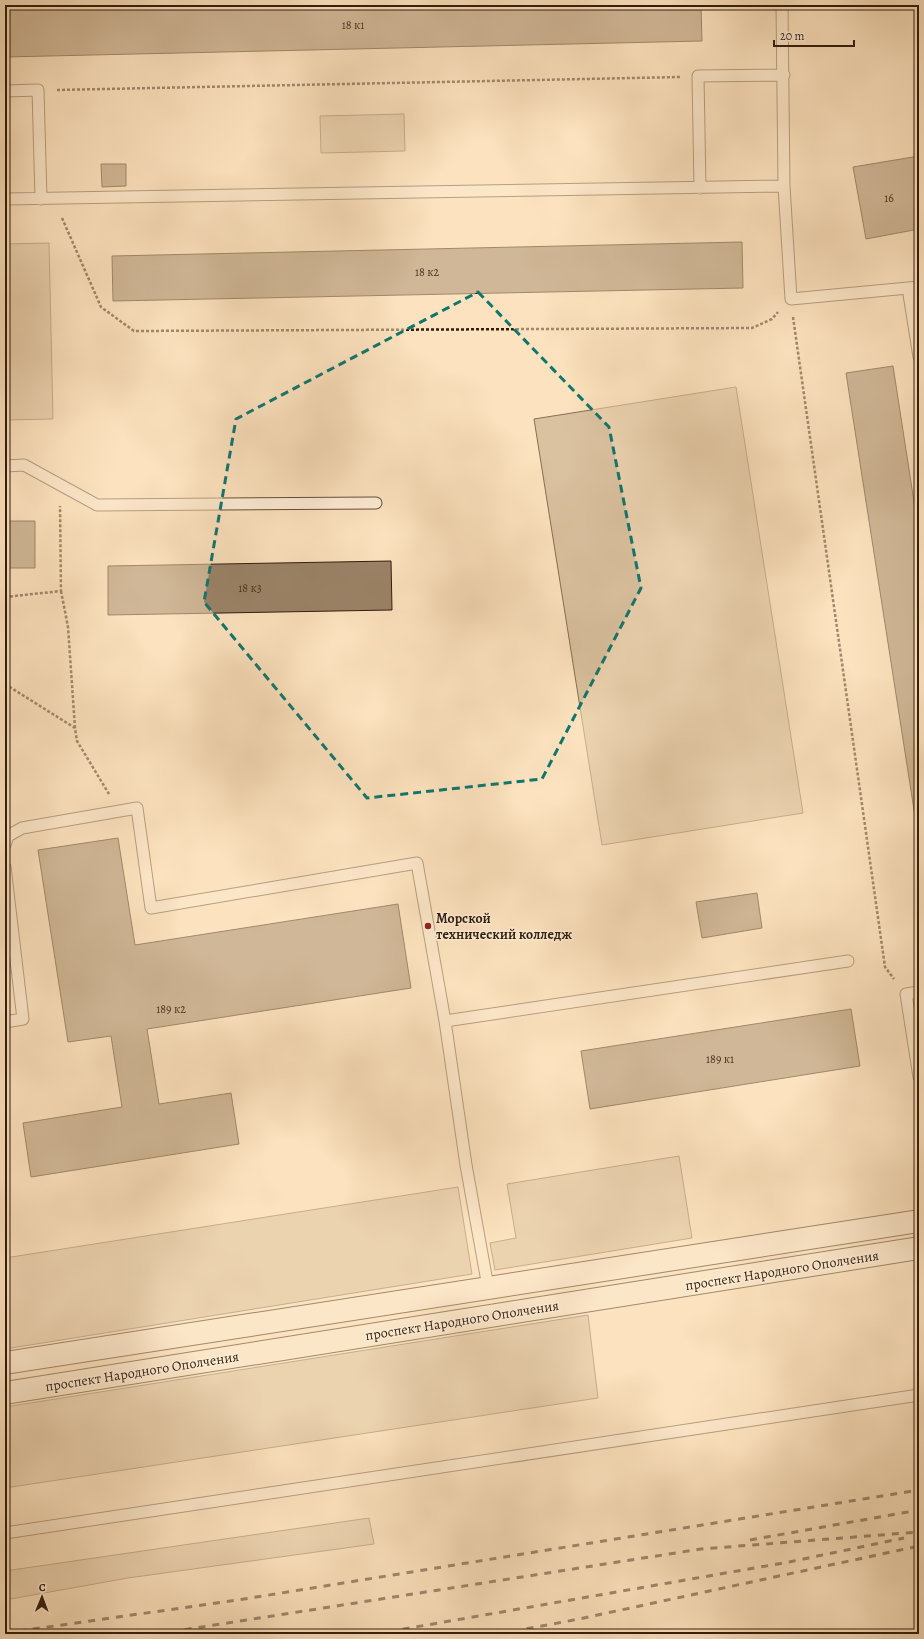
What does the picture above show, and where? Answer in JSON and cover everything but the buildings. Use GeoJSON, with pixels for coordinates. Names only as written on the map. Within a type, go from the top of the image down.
{"type":"FeatureCollection","features":[{"type":"Feature","properties":{"kind":"main road","name":"проспект Народного Ополчения"},"geometry":{"type":"LineString","coordinates":[[5,1363],[919,1221]]}},
{"type":"Feature","properties":{"kind":"main road","name":"проспект Народного Ополчения"},"geometry":{"type":"LineString","coordinates":[[5,1393],[919,1248]]}},
{"type":"Feature","properties":{"kind":"lane"},"geometry":{"type":"LineString","coordinates":[[782,5],[784,75],[784,186],[791,299],[913,287],[919,357]]}},
{"type":"Feature","properties":{"kind":"lane"},"geometry":{"type":"LineString","coordinates":[[700,188],[698,76],[784,75]]}},
{"type":"Feature","properties":{"kind":"lane"},"geometry":{"type":"LineString","coordinates":[[5,91],[38,90],[41,199]]}},
{"type":"Feature","properties":{"kind":"lane"},"geometry":{"type":"LineString","coordinates":[[5,199],[784,186]]}},
{"type":"Feature","properties":{"kind":"lane"},"geometry":{"type":"LineString","coordinates":[[5,466],[24,465],[97,505],[376,503]]}},
{"type":"Feature","properties":{"kind":"lane"},"geometry":{"type":"LineString","coordinates":[[5,844],[8,836],[22,828],[137,808],[151,908],[417,863],[445,1021],[466,1165],[488,1287]]}},
{"type":"Feature","properties":{"kind":"lane"},"geometry":{"type":"LineString","coordinates":[[5,867],[23,1019],[5,1022]]}},
{"type":"Feature","properties":{"kind":"lane"},"geometry":{"type":"LineString","coordinates":[[445,1021],[848,960]]}},
{"type":"Feature","properties":{"kind":"lane"},"geometry":{"type":"LineString","coordinates":[[919,992],[906,994],[919,1077]]}},
{"type":"Feature","properties":{"kind":"lane"},"geometry":{"type":"LineString","coordinates":[[5,1533],[919,1395]]}},
{"type":"Feature","properties":{"kind":"path"},"geometry":{"type":"LineString","coordinates":[[38,90],[698,76]]}},
{"type":"Feature","properties":{"kind":"path"},"geometry":{"type":"LineString","coordinates":[[54,198],[101,307],[134,331],[752,328],[772,319],[791,299]]}},
{"type":"Feature","properties":{"kind":"path"},"geometry":{"type":"LineString","coordinates":[[791,299],[886,967]]}},
{"type":"Feature","properties":{"kind":"path"},"geometry":{"type":"LineString","coordinates":[[60,486],[61,591],[68,627],[77,741],[120,811]]}},
{"type":"Feature","properties":{"kind":"path"},"geometry":{"type":"LineString","coordinates":[[5,597],[61,591]]}},
{"type":"Feature","properties":{"kind":"path"},"geometry":{"type":"LineString","coordinates":[[5,684],[75,728]]}},
{"type":"Feature","properties":{"kind":"highlighted area"},"geometry":{"type":"Polygon","coordinates":[[[478,292],[609,427],[641,588],[542,779],[367,798],[204,602],[236,419],[478,292]]]}},
{"type":"Feature","properties":{"kind":"shaded area"},"geometry":{"type":"Polygon","coordinates":[[[404,114],[405,151],[321,153],[320,116],[404,114]]]}},
{"type":"Feature","properties":{"kind":"shaded area"},"geometry":{"type":"Polygon","coordinates":[[[49,243],[53,419],[5,420],[5,244],[49,243]]]}},
{"type":"Feature","properties":{"kind":"shaded area"},"geometry":{"type":"Polygon","coordinates":[[[736,387],[803,813],[602,845],[534,419],[736,387]]]}},
{"type":"Feature","properties":{"kind":"shaded area"},"geometry":{"type":"Polygon","coordinates":[[[679,1156],[692,1238],[495,1270],[490,1243],[516,1238],[507,1184],[679,1156]]]}},
{"type":"Feature","properties":{"kind":"shaded area"},"geometry":{"type":"Polygon","coordinates":[[[458,1187],[472,1274],[5,1349],[5,1258],[458,1187]]]}},
{"type":"Feature","properties":{"kind":"shaded area"},"geometry":{"type":"Polygon","coordinates":[[[588,1315],[598,1398],[5,1488],[5,1407],[588,1315]]]}},
{"type":"Feature","properties":{"kind":"shaded area"},"geometry":{"type":"Polygon","coordinates":[[[369,1518],[374,1544],[128,1578],[5,1600],[5,1571],[369,1518]]]}},
{"type":"Feature","properties":{"kind":"railway"},"geometry":{"type":"LineString","coordinates":[[5,1633],[238,1600],[919,1490]]}},
{"type":"Feature","properties":{"kind":"railway"},"geometry":{"type":"LineString","coordinates":[[750,1540],[919,1510]]}},
{"type":"Feature","properties":{"kind":"railway"},"geometry":{"type":"LineString","coordinates":[[157,1634],[701,1549],[919,1532]]}},
{"type":"Feature","properties":{"kind":"railway"},"geometry":{"type":"LineString","coordinates":[[375,1634],[789,1562],[904,1538]]}},
{"type":"Feature","properties":{"kind":"railway"},"geometry":{"type":"LineString","coordinates":[[499,1634],[579,1619],[919,1546]]}},
{"type":"Feature","properties":{"kind":"place","name":"Морской технический колледж"},"geometry":{"type":"Point","coordinates":[428,926]}}]}
